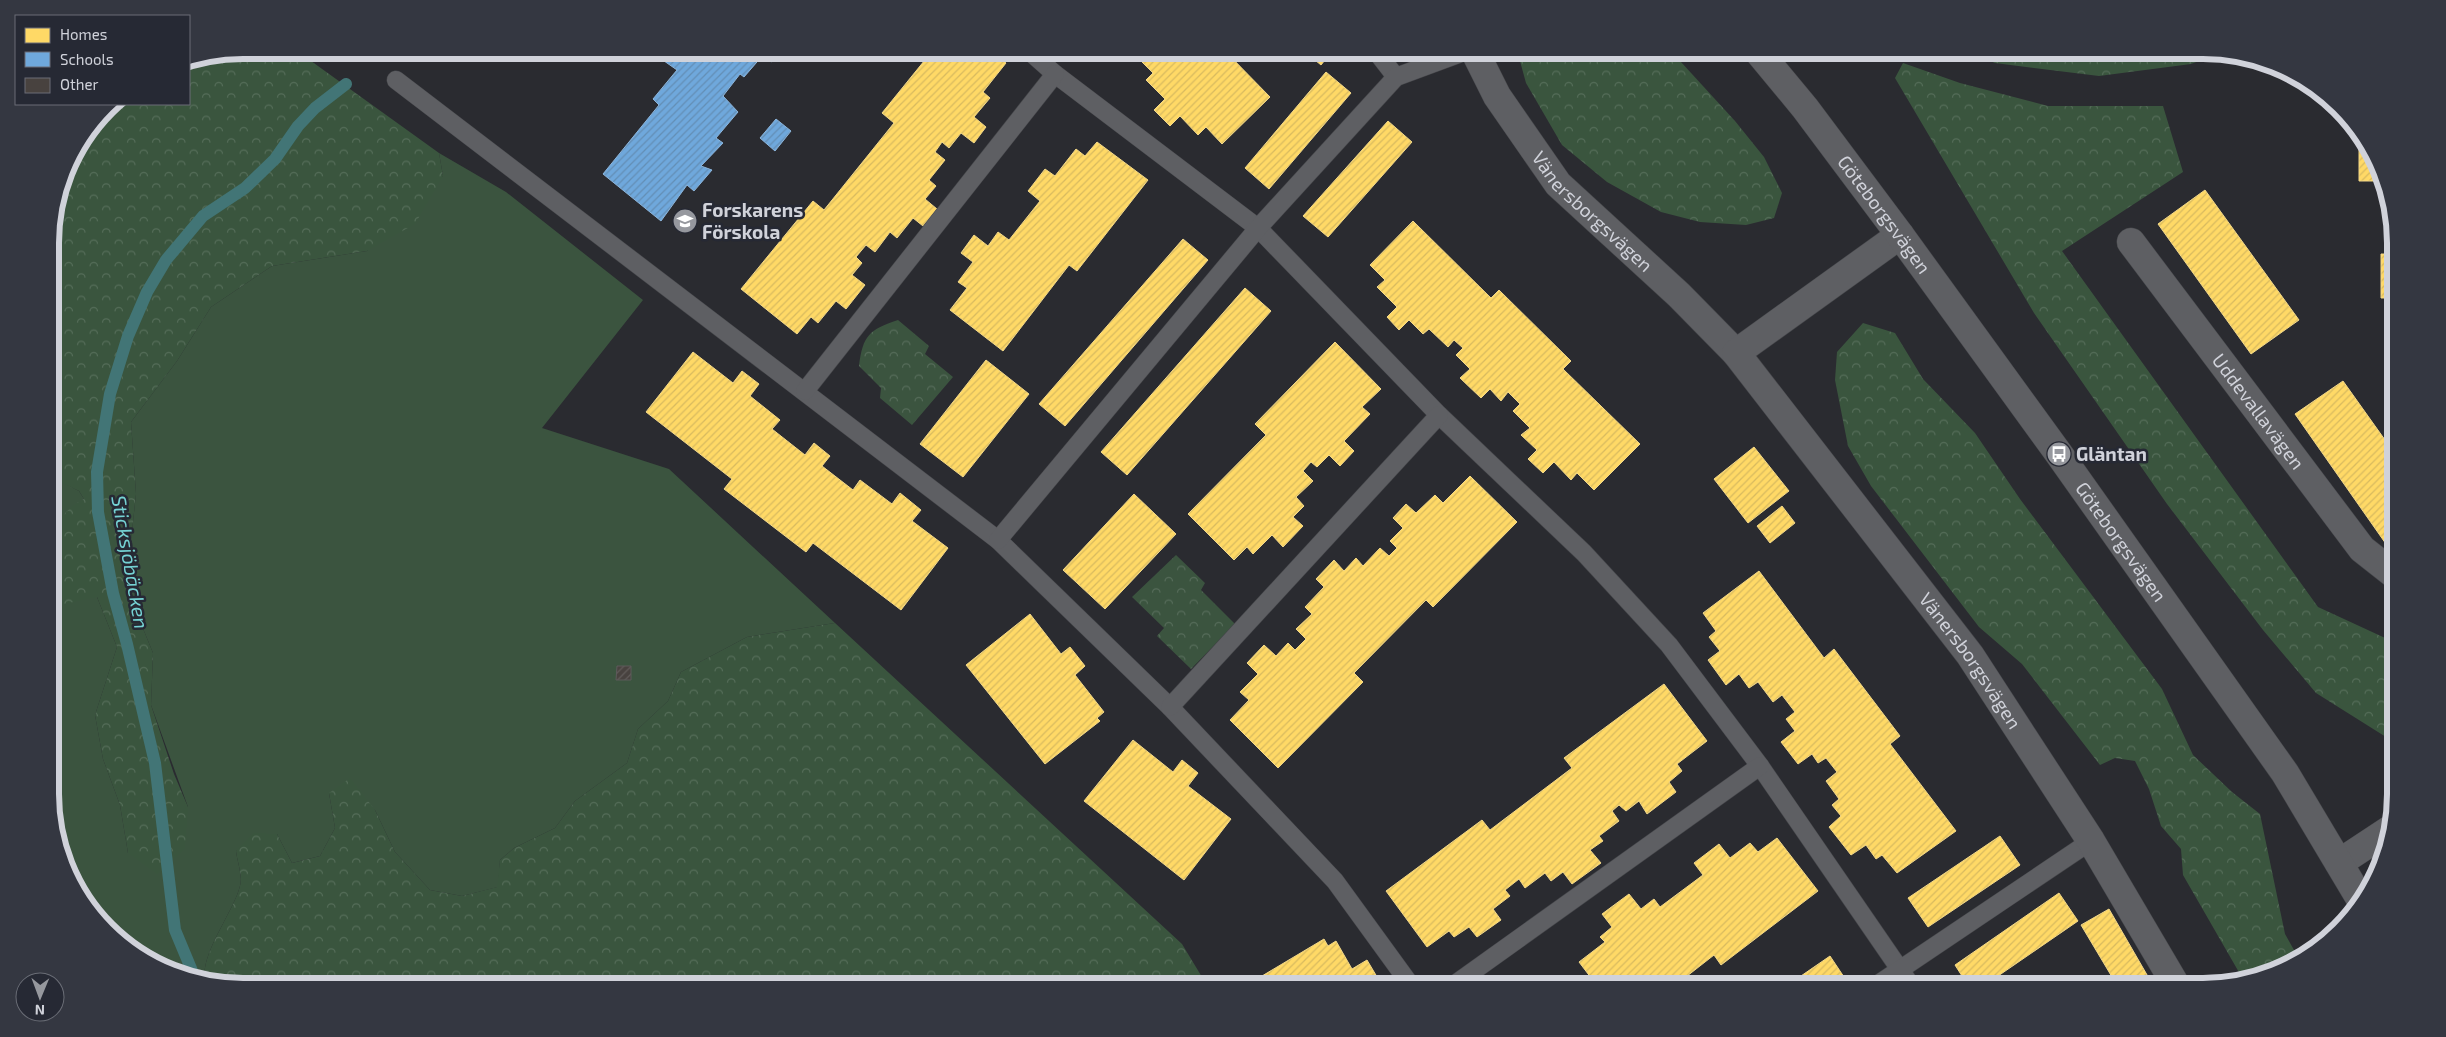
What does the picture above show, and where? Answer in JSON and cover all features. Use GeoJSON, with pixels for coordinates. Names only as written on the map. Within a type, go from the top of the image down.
{"type":"FeatureCollection","features":[{"type":"Feature","properties":{"kind":"street","name":"Vänersborgsvägen"},"geometry":{"type":"LineString","coordinates":[[1478,59],[1497,96],[1558,184],[1679,295],[1736,353],[1970,654],[2091,842],[2172,978]]}},
{"type":"Feature","properties":{"kind":"street","name":"Göteborgsvägen"},"geometry":{"type":"LineString","coordinates":[[1764,59],[1805,108],[1900,235],[2059,454],[2280,766],[2358,895]]}},
{"type":"Feature","properties":{"kind":"street"},"geometry":{"type":"LineString","coordinates":[[1736,353],[1900,235]]}},
{"type":"Feature","properties":{"kind":"street","name":"Uddevallavägen"},"geometry":{"type":"LineString","coordinates":[[2131,242],[2362,549],[2387,568]]}},
{"type":"Feature","properties":{"kind":"street"},"geometry":{"type":"LineString","coordinates":[[2339,863],[2383,834]]}},
{"type":"Feature","properties":{"kind":"lane"},"geometry":{"type":"LineString","coordinates":[[1038,59],[1055,74],[1258,228],[1439,415],[1584,553],[1662,638],[1760,766],[1906,978]]}},
{"type":"Feature","properties":{"kind":"lane"},"geometry":{"type":"LineString","coordinates":[[1382,59],[1396,77]]}},
{"type":"Feature","properties":{"kind":"lane"},"geometry":{"type":"LineString","coordinates":[[998,540],[1258,228],[1396,77],[1445,59]]}},
{"type":"Feature","properties":{"kind":"lane"},"geometry":{"type":"LineString","coordinates":[[804,391],[1055,74]]}},
{"type":"Feature","properties":{"kind":"lane"},"geometry":{"type":"LineString","coordinates":[[396,80],[998,540],[1170,707],[1335,881],[1405,978]]}},
{"type":"Feature","properties":{"kind":"lane"},"geometry":{"type":"LineString","coordinates":[[1170,707],[1439,415]]}},
{"type":"Feature","properties":{"kind":"lane"},"geometry":{"type":"LineString","coordinates":[[1464,978],[1760,766]]}},
{"type":"Feature","properties":{"kind":"lane"},"geometry":{"type":"LineString","coordinates":[[1888,978],[2091,842]]}},
{"type":"Feature","properties":{"kind":"green space"},"geometry":{"type":"Polygon","coordinates":[[[231,59],[306,59],[439,153],[443,176],[415,224],[367,251],[272,266],[211,307],[177,361],[131,422],[136,494],[126,587],[153,653],[151,705],[174,774],[188,807],[185,849],[157,874],[128,853],[120,805],[103,759],[95,715],[117,647],[97,597],[64,604],[59,583],[59,522],[70,508],[84,499],[79,491],[59,481],[60,219],[65,195],[83,151],[104,121],[120,105],[190,105],[190,67],[207,62],[231,59]]]}},
{"type":"Feature","properties":{"kind":"green space"},"geometry":{"type":"Polygon","coordinates":[[[1519,59],[1678,59],[1735,121],[1764,157],[1782,193],[1774,218],[1746,225],[1700,222],[1661,212],[1607,182],[1562,145],[1526,83],[1519,59]]]}},
{"type":"Feature","properties":{"kind":"green space"},"geometry":{"type":"Polygon","coordinates":[[[1986,59],[2204,59],[2191,64],[2099,76],[1995,63],[1986,59]]]}},
{"type":"Feature","properties":{"kind":"green space"},"geometry":{"type":"Polygon","coordinates":[[[1903,63],[1960,83],[2048,106],[2163,106],[2183,172],[2062,251],[2318,607],[2387,639],[2387,737],[2316,693],[2263,630],[2167,504],[2034,313],[1895,78],[1903,63]]]}},
{"type":"Feature","properties":{"kind":"green space"},"geometry":{"type":"Polygon","coordinates":[[[439,153],[506,192],[643,300],[542,428],[669,469],[835,623],[747,637],[681,672],[668,701],[638,729],[627,763],[575,801],[555,828],[514,848],[500,860],[498,887],[462,896],[430,890],[395,852],[375,810],[329,793],[335,828],[320,856],[292,863],[277,834],[236,851],[241,882],[237,896],[212,945],[205,974],[195,972],[151,954],[121,933],[104,916],[83,886],[65,842],[59,806],[59,481],[79,491],[84,499],[97,597],[117,647],[95,715],[103,759],[120,805],[128,853],[188,807],[151,705],[153,653],[126,587],[136,494],[131,422],[177,361],[211,307],[272,266],[367,251],[443,176],[439,153]]]}},
{"type":"Feature","properties":{"kind":"green space"},"geometry":{"type":"Polygon","coordinates":[[[898,320],[929,346],[925,354],[953,377],[912,425],[880,398],[881,388],[859,366],[865,340],[869,335],[880,327],[898,320]]]}},
{"type":"Feature","properties":{"kind":"green space"},"geometry":{"type":"Polygon","coordinates":[[[1863,323],[1895,333],[1923,379],[1975,433],[2020,499],[2162,689],[2193,755],[2232,792],[2260,814],[2285,934],[2296,953],[2274,964],[2240,975],[2183,875],[2181,849],[2161,826],[2149,789],[2135,761],[2115,758],[2100,765],[2022,664],[1979,627],[1871,486],[1848,446],[1835,380],[1837,352],[1863,323]]]}},
{"type":"Feature","properties":{"kind":"green space"},"geometry":{"type":"Polygon","coordinates":[[[1176,555],[1205,583],[1201,590],[1235,624],[1191,669],[1157,636],[1164,628],[1132,597],[1176,555]]]}},
{"type":"Feature","properties":{"kind":"green space"},"geometry":{"type":"Polygon","coordinates":[[[835,623],[1182,944],[1203,978],[231,978],[205,974],[212,945],[237,896],[240,886],[236,851],[253,833],[277,834],[292,863],[320,856],[335,828],[329,793],[350,778],[375,810],[395,852],[430,890],[462,896],[497,887],[500,860],[514,848],[555,828],[575,801],[627,763],[638,729],[668,701],[681,672],[747,637],[835,623]]]}},
{"type":"Feature","properties":{"kind":"building: Homes"},"geometry":{"type":"Polygon","coordinates":[[[926,59],[1001,59],[1006,63],[983,92],[990,98],[974,117],[986,127],[974,143],[961,133],[949,148],[942,142],[935,152],[945,160],[929,180],[936,186],[925,199],[937,209],[923,226],[913,218],[897,238],[890,232],[875,252],[866,245],[856,257],[862,263],[852,275],[865,285],[846,309],[836,301],[818,323],[811,317],[797,334],[741,289],[813,201],[824,210],[894,123],[882,113],[926,59]]]}},
{"type":"Feature","properties":{"kind":"building: Homes"},"geometry":{"type":"Polygon","coordinates":[[[1139,59],[1233,59],[1270,97],[1222,144],[1206,127],[1198,135],[1180,116],[1170,126],[1154,110],[1165,99],[1146,80],[1153,73],[1139,59]]]}},
{"type":"Feature","properties":{"kind":"building: Homes"},"geometry":{"type":"Polygon","coordinates":[[[1314,59],[1326,59],[1321,65],[1314,59]]]}},
{"type":"Feature","properties":{"kind":"building: Homes"},"geometry":{"type":"Polygon","coordinates":[[[1326,72],[1351,93],[1269,189],[1245,168],[1326,72]]]}},
{"type":"Feature","properties":{"kind":"building: Homes"},"geometry":{"type":"Polygon","coordinates":[[[1388,121],[1412,142],[1328,237],[1303,216],[1388,121]]]}},
{"type":"Feature","properties":{"kind":"building: Homes"},"geometry":{"type":"Polygon","coordinates":[[[1097,142],[1148,180],[1077,271],[1069,265],[1003,351],[950,310],[967,288],[958,282],[973,262],[961,253],[974,235],[988,246],[998,232],[1009,240],[1040,201],[1028,191],[1045,169],[1055,176],[1076,149],[1085,156],[1097,142]]]}},
{"type":"Feature","properties":{"kind":"building: Homes"},"geometry":{"type":"Polygon","coordinates":[[[2359,145],[2376,181],[2359,181],[2359,145]]]}},
{"type":"Feature","properties":{"kind":"building: Homes"},"geometry":{"type":"Polygon","coordinates":[[[2205,190],[2299,320],[2251,354],[2158,224],[2205,190]]]}},
{"type":"Feature","properties":{"kind":"building: Homes"},"geometry":{"type":"Polygon","coordinates":[[[1413,221],[1491,298],[1499,290],[1571,361],[1563,369],[1640,444],[1594,490],[1577,473],[1571,480],[1554,462],[1543,473],[1528,459],[1537,450],[1521,435],[1530,428],[1513,411],[1520,404],[1508,392],[1501,401],[1490,389],[1481,398],[1460,378],[1470,369],[1456,355],[1463,348],[1454,340],[1448,347],[1429,329],[1423,334],[1409,320],[1399,330],[1387,317],[1397,307],[1377,287],[1385,280],[1370,265],[1413,221]]]}},
{"type":"Feature","properties":{"kind":"building: Homes"},"geometry":{"type":"Polygon","coordinates":[[[1183,239],[1208,260],[1065,426],[1039,404],[1183,239]]]}},
{"type":"Feature","properties":{"kind":"building: Homes"},"geometry":{"type":"Polygon","coordinates":[[[2381,254],[2387,254],[2387,298],[2381,298],[2381,254]]]}},
{"type":"Feature","properties":{"kind":"building: Homes"},"geometry":{"type":"Polygon","coordinates":[[[1245,288],[1271,311],[1127,475],[1101,452],[1245,288]]]}},
{"type":"Feature","properties":{"kind":"building: Homes"},"geometry":{"type":"Polygon","coordinates":[[[1335,342],[1381,389],[1362,407],[1370,414],[1344,441],[1354,451],[1340,466],[1329,455],[1317,467],[1311,462],[1303,471],[1313,481],[1296,497],[1304,506],[1293,517],[1303,526],[1283,547],[1272,535],[1253,554],[1247,547],[1234,560],[1188,514],[1266,435],[1255,424],[1335,342]]]}},
{"type":"Feature","properties":{"kind":"building: Homes"},"geometry":{"type":"Polygon","coordinates":[[[693,352],[733,383],[742,371],[759,384],[750,396],[780,420],[772,429],[805,455],[814,443],[830,456],[822,466],[853,490],[860,480],[892,504],[900,493],[921,510],[912,521],[948,548],[901,610],[813,543],[806,552],[724,489],[732,479],[646,412],[693,352]]]}},
{"type":"Feature","properties":{"kind":"building: Homes"},"geometry":{"type":"Polygon","coordinates":[[[986,360],[1029,394],[963,477],[920,444],[986,360]]]}},
{"type":"Feature","properties":{"kind":"building: Homes"},"geometry":{"type":"Polygon","coordinates":[[[2343,381],[2387,443],[2387,543],[2386,544],[2295,414],[2343,381]]]}},
{"type":"Feature","properties":{"kind":"building: Homes"},"geometry":{"type":"Polygon","coordinates":[[[1754,447],[1789,491],[1748,523],[1714,479],[1754,447]]]}},
{"type":"Feature","properties":{"kind":"building: Homes"},"geometry":{"type":"Polygon","coordinates":[[[1470,476],[1517,522],[1433,607],[1426,600],[1354,673],[1363,682],[1278,768],[1230,720],[1249,700],[1240,692],[1258,674],[1247,663],[1264,645],[1276,656],[1288,643],[1295,650],[1306,639],[1296,629],[1312,614],[1305,607],[1324,587],[1316,579],[1334,560],[1344,571],[1356,558],[1363,566],[1380,548],[1389,556],[1397,548],[1390,541],[1403,528],[1393,518],[1406,504],[1416,513],[1435,495],[1443,503],[1470,476]]]}},
{"type":"Feature","properties":{"kind":"building: Homes"},"geometry":{"type":"Polygon","coordinates":[[[1134,494],[1176,534],[1105,609],[1063,570],[1134,494]]]}},
{"type":"Feature","properties":{"kind":"building: Homes"},"geometry":{"type":"Polygon","coordinates":[[[1782,506],[1795,523],[1770,543],[1757,526],[1782,506]]]}},
{"type":"Feature","properties":{"kind":"building: Homes"},"geometry":{"type":"Polygon","coordinates":[[[1759,571],[1824,658],[1834,649],[1900,736],[1890,744],[1956,831],[1897,873],[1882,855],[1876,859],[1866,845],[1851,855],[1829,827],[1841,816],[1832,805],[1839,799],[1826,781],[1837,772],[1826,758],[1818,763],[1812,754],[1798,764],[1781,742],[1795,731],[1786,719],[1795,712],[1782,695],[1773,702],[1758,682],[1749,688],[1739,674],[1726,685],[1708,660],[1720,651],[1709,637],[1716,631],[1703,613],[1759,571]]]}},
{"type":"Feature","properties":{"kind":"building: Homes"},"geometry":{"type":"Polygon","coordinates":[[[1030,614],[1061,654],[1070,647],[1085,666],[1075,675],[1104,712],[1097,718],[1100,721],[1045,764],[966,665],[1030,614]]]}},
{"type":"Feature","properties":{"kind":"building: Homes"},"geometry":{"type":"Polygon","coordinates":[[[1664,684],[1707,741],[1677,764],[1682,771],[1669,782],[1676,792],[1647,814],[1639,801],[1626,811],[1619,805],[1612,811],[1619,821],[1599,836],[1603,841],[1590,850],[1601,863],[1572,884],[1563,872],[1551,881],[1545,873],[1525,888],[1519,879],[1505,890],[1510,896],[1493,909],[1501,920],[1477,937],[1469,927],[1454,937],[1449,931],[1427,947],[1386,891],[1482,820],[1490,830],[1572,768],[1564,758],[1664,684]]]}},
{"type":"Feature","properties":{"kind":"building: Homes"},"geometry":{"type":"Polygon","coordinates":[[[1133,740],[1173,772],[1182,760],[1198,773],[1188,786],[1231,819],[1184,880],[1084,801],[1133,740]]]}},
{"type":"Feature","properties":{"kind":"building: Homes"},"geometry":{"type":"Polygon","coordinates":[[[2000,836],[2020,865],[1928,927],[1908,898],[2000,836]]]}},
{"type":"Feature","properties":{"kind":"building: Homes"},"geometry":{"type":"Polygon","coordinates":[[[1777,838],[1818,891],[1721,965],[1714,955],[1685,978],[1591,978],[1579,962],[1605,942],[1600,937],[1612,927],[1602,914],[1629,894],[1641,909],[1654,899],[1660,907],[1703,875],[1694,863],[1719,844],[1730,858],[1750,843],[1758,852],[1777,838]]]}},
{"type":"Feature","properties":{"kind":"building: Homes"},"geometry":{"type":"Polygon","coordinates":[[[2059,893],[2078,921],[1995,978],[1963,978],[1955,965],[2059,893]]]}},
{"type":"Feature","properties":{"kind":"building: Homes"},"geometry":{"type":"Polygon","coordinates":[[[2109,909],[2149,978],[2113,978],[2081,925],[2109,909]]]}},
{"type":"Feature","properties":{"kind":"building: Homes"},"geometry":{"type":"Polygon","coordinates":[[[1324,939],[1328,946],[1336,941],[1352,969],[1367,960],[1378,978],[1263,978],[1262,976],[1324,939]]]}},
{"type":"Feature","properties":{"kind":"building: Homes"},"geometry":{"type":"Polygon","coordinates":[[[1830,956],[1845,978],[1798,978],[1830,956]]]}},
{"type":"Feature","properties":{"kind":"building: Schools"},"geometry":{"type":"Polygon","coordinates":[[[661,59],[760,59],[744,77],[740,74],[723,96],[738,112],[716,138],[723,143],[701,166],[712,170],[694,191],[687,185],[661,221],[603,174],[659,105],[653,99],[677,70],[661,59]]]}},
{"type":"Feature","properties":{"kind":"building: Schools"},"geometry":{"type":"Polygon","coordinates":[[[776,119],[791,131],[775,151],[760,138],[776,119]]]}},
{"type":"Feature","properties":{"kind":"building: Other"},"geometry":{"type":"Polygon","coordinates":[[[617,666],[631,666],[631,680],[616,680],[617,666]]]}},
{"type":"Feature","properties":{"kind":"waterway","name":"Sticksjöbäcken"},"geometry":{"type":"LineString","coordinates":[[192,971],[175,930],[155,763],[113,593],[98,512],[97,472],[110,394],[128,336],[147,292],[166,260],[203,216],[245,188],[275,159],[298,126],[315,108],[346,84]]}},
{"type":"Feature","properties":{"kind":"place","name":"Forskarens Förskola"},"geometry":{"type":"Point","coordinates":[685,221]}},
{"type":"Feature","properties":{"kind":"place","name":"Gläntan"},"geometry":{"type":"Point","coordinates":[2059,454]}}]}
